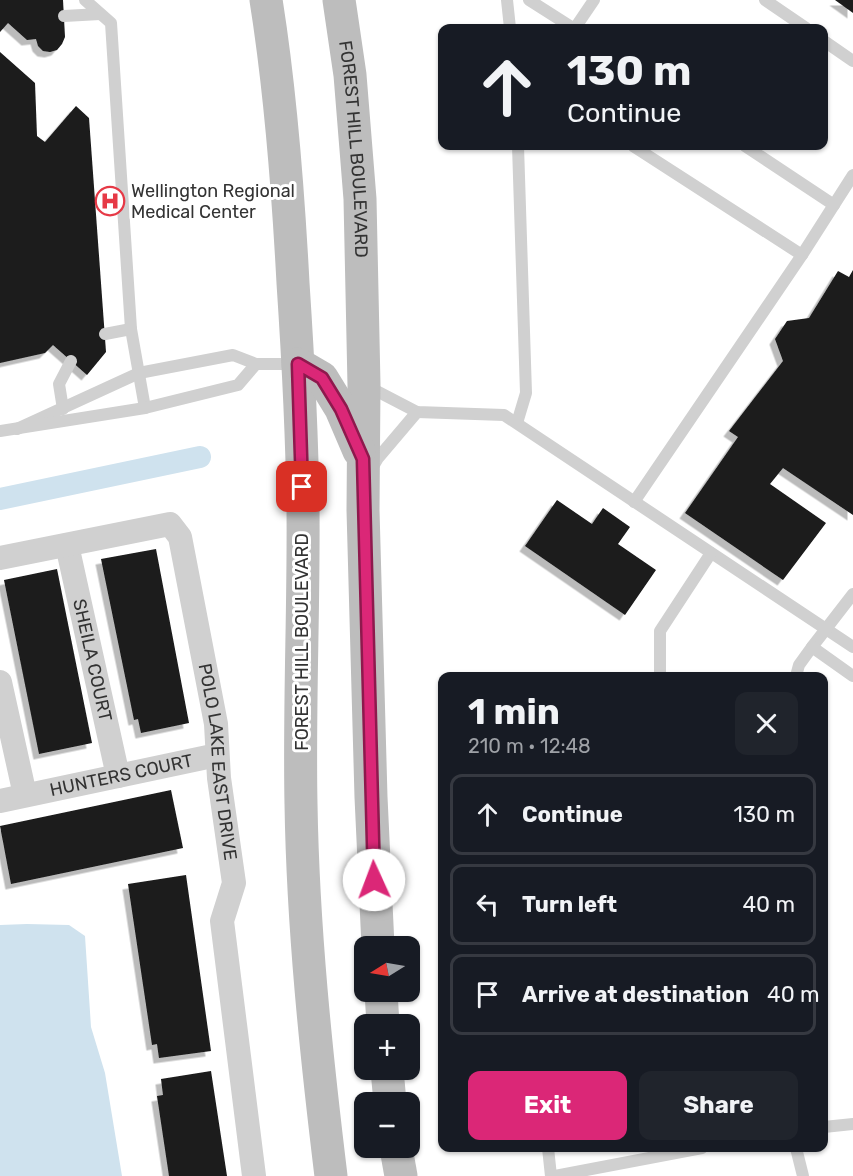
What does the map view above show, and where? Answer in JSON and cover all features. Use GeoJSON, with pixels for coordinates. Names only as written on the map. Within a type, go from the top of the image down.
{"type":"FeatureCollection","features":[{"type":"Feature","properties":{"kind":"main road","name":"FOREST HILL BOULEVARD"},"geometry":{"type":"LineString","coordinates":[[266,0],[276,64],[287,179],[298,364],[303,508],[301,806],[306,914],[322,1102],[331,1176]]}},
{"type":"Feature","properties":{"kind":"main road","name":"FOREST HILL BOULEVARD"},"geometry":{"type":"LineString","coordinates":[[339,0],[350,75],[360,199],[364,385],[363,471],[371,797],[378,936]]}},
{"type":"Feature","properties":{"kind":"main road"},"geometry":{"type":"LineString","coordinates":[[298,364],[322,378],[341,409],[363,471]]}},
{"type":"Feature","properties":{"kind":"main road"},"geometry":{"type":"LineString","coordinates":[[398,1158],[401,1176]]}},
{"type":"Feature","properties":{"kind":"street","name":"POLO LAKE EAST DRIVE"},"geometry":{"type":"LineString","coordinates":[[0,558],[170,524],[180,537],[216,724],[217,755],[234,883],[222,921],[254,1176]]}},
{"type":"Feature","properties":{"kind":"street","name":"SHEILA COURT"},"geometry":{"type":"LineString","coordinates":[[67,545],[118,776]]}},
{"type":"Feature","properties":{"kind":"street","name":"HUNTERS COURT"},"geometry":{"type":"LineString","coordinates":[[0,682],[25,795]]}},
{"type":"Feature","properties":{"kind":"street","name":"HUNTERS COURT"},"geometry":{"type":"LineString","coordinates":[[0,801],[217,755]]}},
{"type":"Feature","properties":{"kind":"lane"},"geometry":{"type":"LineString","coordinates":[[85,0],[111,23],[131,329],[145,408]]}},
{"type":"Feature","properties":{"kind":"lane"},"geometry":{"type":"LineString","coordinates":[[507,0],[510,24]]}},
{"type":"Feature","properties":{"kind":"lane"},"geometry":{"type":"LineString","coordinates":[[529,0],[568,24]]}},
{"type":"Feature","properties":{"kind":"lane"},"geometry":{"type":"LineString","coordinates":[[577,24],[594,0]]}},
{"type":"Feature","properties":{"kind":"lane"},"geometry":{"type":"LineString","coordinates":[[765,0],[800,24]]}},
{"type":"Feature","properties":{"kind":"lane"},"geometry":{"type":"LineString","coordinates":[[64,16],[100,14]]}},
{"type":"Feature","properties":{"kind":"lane"},"geometry":{"type":"LineString","coordinates":[[828,43],[853,61]]}},
{"type":"Feature","properties":{"kind":"lane"},"geometry":{"type":"LineString","coordinates":[[517,423],[526,393],[518,150]]}},
{"type":"Feature","properties":{"kind":"lane"},"geometry":{"type":"LineString","coordinates":[[639,150],[802,255]]}},
{"type":"Feature","properties":{"kind":"lane"},"geometry":{"type":"LineString","coordinates":[[751,150],[834,205]]}},
{"type":"Feature","properties":{"kind":"lane"},"geometry":{"type":"LineString","coordinates":[[634,502],[802,255],[853,175]]}},
{"type":"Feature","properties":{"kind":"lane"},"geometry":{"type":"LineString","coordinates":[[105,334],[131,329]]}},
{"type":"Feature","properties":{"kind":"lane"},"geometry":{"type":"LineString","coordinates":[[17,429],[63,410],[139,373],[233,355],[256,363],[298,364]]}},
{"type":"Feature","properties":{"kind":"lane"},"geometry":{"type":"LineString","coordinates":[[63,410],[59,384],[71,361]]}},
{"type":"Feature","properties":{"kind":"lane"},"geometry":{"type":"LineString","coordinates":[[0,431],[145,408],[238,385],[256,363]]}},
{"type":"Feature","properties":{"kind":"lane"},"geometry":{"type":"LineString","coordinates":[[364,385],[417,412],[504,415],[853,647]]}},
{"type":"Feature","properties":{"kind":"lane"},"geometry":{"type":"LineString","coordinates":[[363,471],[378,458],[417,412]]}},
{"type":"Feature","properties":{"kind":"lane"},"geometry":{"type":"LineString","coordinates":[[660,672],[660,631],[711,553]]}},
{"type":"Feature","properties":{"kind":"lane"},"geometry":{"type":"LineString","coordinates":[[797,672],[799,665],[853,594]]}},
{"type":"Feature","properties":{"kind":"lane"},"geometry":{"type":"LineString","coordinates":[[812,647],[853,676]]}},
{"type":"Feature","properties":{"kind":"lane"},"geometry":{"type":"LineString","coordinates":[[828,1127],[853,1124]]}},
{"type":"Feature","properties":{"kind":"lane"},"geometry":{"type":"LineString","coordinates":[[549,1152],[553,1176],[681,1152]]}},
{"type":"Feature","properties":{"kind":"lane"},"geometry":{"type":"LineString","coordinates":[[797,1152],[803,1176]]}},
{"type":"Feature","properties":{"kind":"water"},"geometry":{"type":"Polygon","coordinates":[[[0,925],[69,925],[85,936],[91,1027],[105,1073],[122,1176],[0,1176],[0,925]]]}},
{"type":"Feature","properties":{"kind":"building"},"geometry":{"type":"Polygon","coordinates":[[[0,0],[63,0],[65,37],[62,44],[57,50],[43,51],[36,39],[27,40],[8,23],[0,32],[0,0]]]}},
{"type":"Feature","properties":{"kind":"building"},"geometry":{"type":"Polygon","coordinates":[[[835,0],[853,0],[853,13],[835,0]]]}},
{"type":"Feature","properties":{"kind":"building"},"geometry":{"type":"Polygon","coordinates":[[[0,52],[35,83],[37,136],[45,142],[76,106],[89,118],[106,352],[87,375],[53,345],[45,353],[0,363],[0,52]]]}},
{"type":"Feature","properties":{"kind":"building"},"geometry":{"type":"Polygon","coordinates":[[[853,270],[853,515],[783,468],[770,484],[826,523],[783,580],[685,513],[738,437],[729,431],[783,361],[775,339],[787,321],[809,318],[838,271],[849,277],[853,270]]]}},
{"type":"Feature","properties":{"kind":"building"},"geometry":{"type":"Polygon","coordinates":[[[557,500],[592,524],[603,508],[630,527],[618,544],[656,570],[625,615],[525,546],[557,500]]]}},
{"type":"Feature","properties":{"kind":"building"},"geometry":{"type":"Polygon","coordinates":[[[156,549],[189,723],[141,733],[138,719],[134,720],[101,559],[156,549]]]}},
{"type":"Feature","properties":{"kind":"building"},"geometry":{"type":"Polygon","coordinates":[[[57,569],[92,743],[39,754],[4,580],[57,569]]]}},
{"type":"Feature","properties":{"kind":"building"},"geometry":{"type":"Polygon","coordinates":[[[171,790],[183,848],[11,884],[0,826],[171,790]]]}},
{"type":"Feature","properties":{"kind":"building"},"geometry":{"type":"Polygon","coordinates":[[[186,875],[211,1051],[159,1058],[157,1044],[152,1045],[128,884],[186,875]]]}},
{"type":"Feature","properties":{"kind":"building"},"geometry":{"type":"Polygon","coordinates":[[[211,1071],[227,1176],[169,1176],[157,1096],[163,1095],[161,1079],[211,1071]]]}},
{"type":"Feature","properties":{"kind":"waterway"},"geometry":{"type":"LineString","coordinates":[[0,499],[200,457]]}},
{"type":"Feature","properties":{"kind":"place","name":"Wellington Regional Medical Center"},"geometry":{"type":"Point","coordinates":[110,201]}},
{"type":"Feature","properties":{"kind":"route"},"geometry":{"type":"LineString","coordinates":[[302,487],[298,364],[322,378],[341,409],[363,459],[374,880]]}}]}
